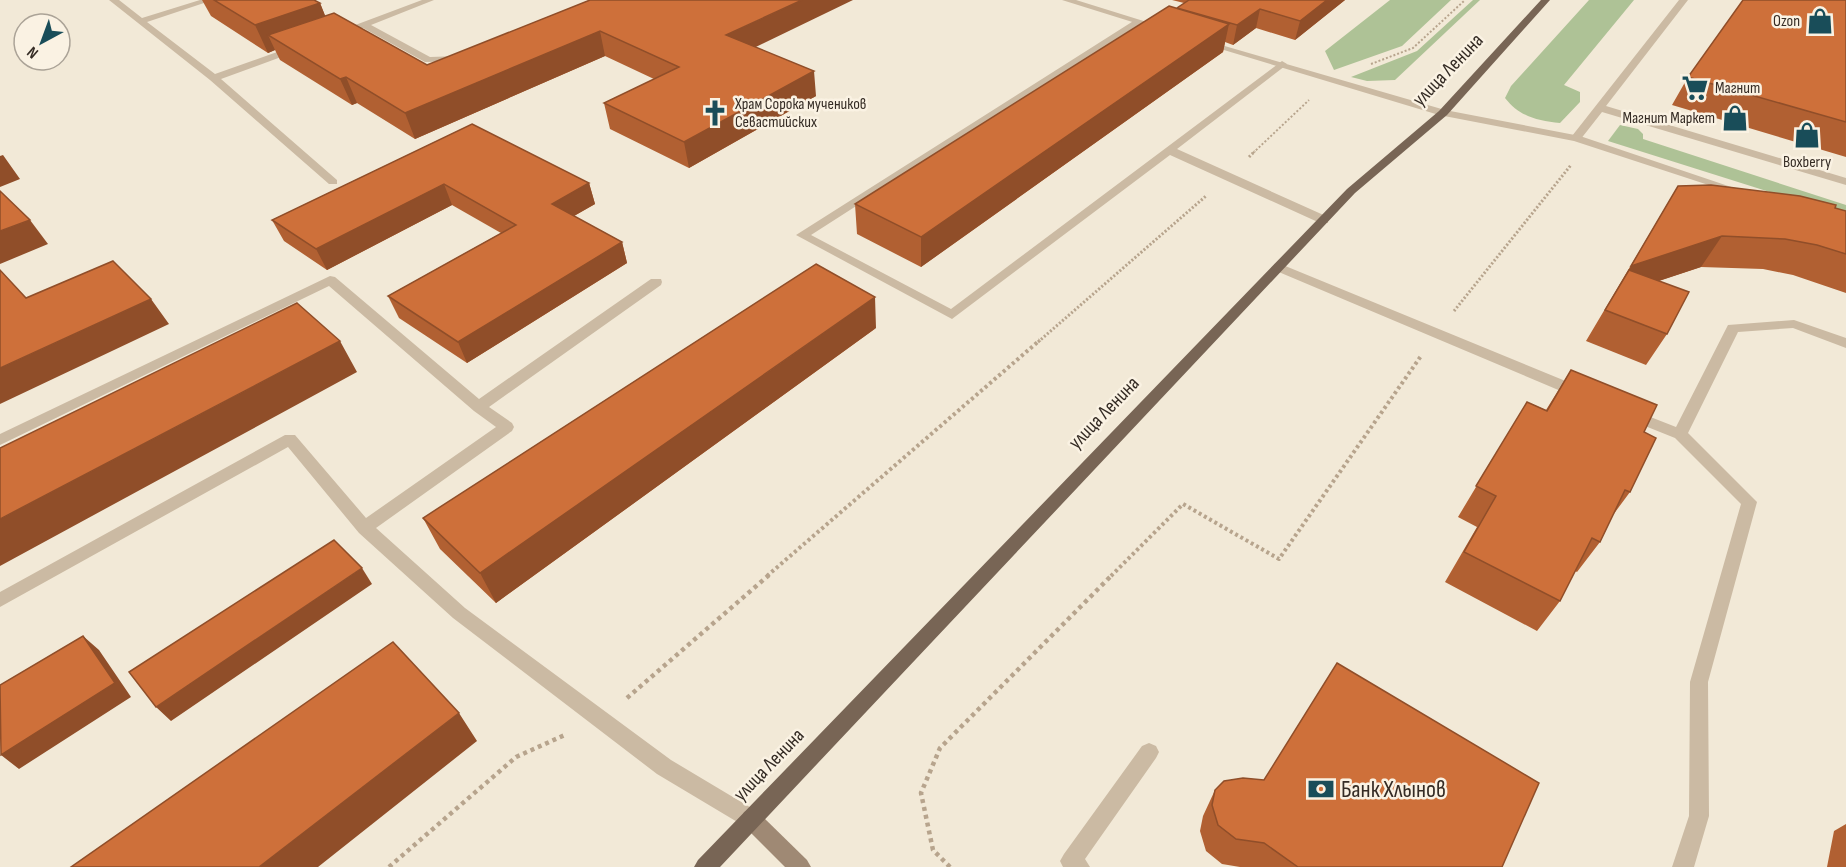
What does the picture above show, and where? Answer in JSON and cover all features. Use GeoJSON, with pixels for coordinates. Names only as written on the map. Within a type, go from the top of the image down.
{"type":"FeatureCollection","features":[{"type":"Feature","properties":{"kind":"main road","name":"улица Ленина"},"geometry":{"type":"LineString","coordinates":[[705,867],[1278,267],[1352,191],[1443,113],[1546,0]]}},
{"type":"Feature","properties":{"kind":"main road"},"geometry":{"type":"LineString","coordinates":[[752,819],[800,867]]}},
{"type":"Feature","properties":{"kind":"street"},"geometry":{"type":"LineString","coordinates":[[113,0],[214,78],[333,182]]}},
{"type":"Feature","properties":{"kind":"street"},"geometry":{"type":"LineString","coordinates":[[140,21],[209,0]]}},
{"type":"Feature","properties":{"kind":"street"},"geometry":{"type":"LineString","coordinates":[[331,36],[430,0]]}},
{"type":"Feature","properties":{"kind":"street"},"geometry":{"type":"LineString","coordinates":[[1066,0],[1171,32]]}},
{"type":"Feature","properties":{"kind":"street"},"geometry":{"type":"LineString","coordinates":[[1576,138],[1602,108],[1684,0]]}},
{"type":"Feature","properties":{"kind":"street"},"geometry":{"type":"LineString","coordinates":[[1138,22],[802,235],[952,315],[1282,64]]}},
{"type":"Feature","properties":{"kind":"street"},"geometry":{"type":"LineString","coordinates":[[363,24],[428,60],[470,59]]}},
{"type":"Feature","properties":{"kind":"street"},"geometry":{"type":"LineString","coordinates":[[1193,38],[1443,113],[1576,138],[1757,197]]}},
{"type":"Feature","properties":{"kind":"street"},"geometry":{"type":"LineString","coordinates":[[214,78],[310,44]]}},
{"type":"Feature","properties":{"kind":"street"},"geometry":{"type":"LineString","coordinates":[[1602,108],[1846,183]]}},
{"type":"Feature","properties":{"kind":"street"},"geometry":{"type":"LineString","coordinates":[[1169,150],[1324,220]]}},
{"type":"Feature","properties":{"kind":"street"},"geometry":{"type":"LineString","coordinates":[[1278,267],[1591,398]]}},
{"type":"Feature","properties":{"kind":"street"},"geometry":{"type":"LineString","coordinates":[[0,440],[330,280],[479,407],[507,427],[365,528]]}},
{"type":"Feature","properties":{"kind":"street"},"geometry":{"type":"LineString","coordinates":[[479,407],[656,282]]}},
{"type":"Feature","properties":{"kind":"street"},"geometry":{"type":"LineString","coordinates":[[1680,434],[1733,328],[1794,324],[1846,342]]}},
{"type":"Feature","properties":{"kind":"street"},"geometry":{"type":"LineString","coordinates":[[1613,407],[1680,434],[1749,502],[1699,682],[1699,816],[1683,867]]}},
{"type":"Feature","properties":{"kind":"street"},"geometry":{"type":"LineString","coordinates":[[0,600],[290,439],[365,528],[459,613],[664,767],[752,819]]}},
{"type":"Feature","properties":{"kind":"street"},"geometry":{"type":"LineString","coordinates":[[1079,867],[1071,861],[1149,752]]}},
{"type":"Feature","properties":{"kind":"path"},"geometry":{"type":"LineString","coordinates":[[389,867],[516,757],[602,719],[1229,176],[1330,79],[1413,48],[1465,0]]}},
{"type":"Feature","properties":{"kind":"path"},"geometry":{"type":"LineString","coordinates":[[950,867],[933,850],[921,793],[940,748],[1183,504],[1279,559],[1436,333],[1589,142]]}},
{"type":"Feature","properties":{"kind":"green space"},"geometry":{"type":"Polygon","coordinates":[[[1390,0],[1451,0],[1402,46],[1334,70],[1325,51],[1390,0]]]}},
{"type":"Feature","properties":{"kind":"green space"},"geometry":{"type":"Polygon","coordinates":[[[1473,0],[1480,0],[1395,80],[1367,81],[1351,77],[1417,51],[1473,0]]]}},
{"type":"Feature","properties":{"kind":"green space"},"geometry":{"type":"Polygon","coordinates":[[[1589,0],[1634,0],[1564,85],[1580,92],[1580,102],[1560,123],[1536,119],[1522,113],[1505,98],[1511,86],[1589,0]]]}},
{"type":"Feature","properties":{"kind":"green space"},"geometry":{"type":"Polygon","coordinates":[[[1620,125],[1638,129],[1643,134],[1643,139],[1846,205],[1846,216],[1608,141],[1620,125]]]}},
{"type":"Feature","properties":{"kind":"building"},"geometry":{"type":"Polygon","coordinates":[[[214,0],[314,0],[320,3],[255,25],[214,0]]]}},
{"type":"Feature","properties":{"kind":"building"},"geometry":{"type":"Polygon","coordinates":[[[590,0],[802,0],[726,35],[814,71],[684,142],[604,103],[679,67],[600,31],[405,113],[346,77],[340,79],[268,35],[334,13],[427,65],[590,0]]]}},
{"type":"Feature","properties":{"kind":"building"},"geometry":{"type":"Polygon","coordinates":[[[1189,0],[1327,0],[1300,21],[1260,9],[1237,25],[1177,8],[1189,0]]]}},
{"type":"Feature","properties":{"kind":"building"},"geometry":{"type":"Polygon","coordinates":[[[1743,0],[1846,0],[1846,122],[1688,77],[1743,0]]]}},
{"type":"Feature","properties":{"kind":"building"},"geometry":{"type":"Polygon","coordinates":[[[1169,6],[1229,24],[921,237],[855,204],[1169,6]]]}},
{"type":"Feature","properties":{"kind":"building"},"geometry":{"type":"Polygon","coordinates":[[[472,124],[589,183],[552,204],[622,242],[458,342],[388,296],[516,225],[444,184],[316,249],[272,220],[472,124]]]}},
{"type":"Feature","properties":{"kind":"building"},"geometry":{"type":"Polygon","coordinates":[[[1711,185],[1800,196],[1836,205],[1835,208],[1846,211],[1846,254],[1817,245],[1785,239],[1722,236],[1631,266],[1678,186],[1711,185]]]}},
{"type":"Feature","properties":{"kind":"building"},"geometry":{"type":"Polygon","coordinates":[[[0,191],[30,220],[0,231],[0,191]]]}},
{"type":"Feature","properties":{"kind":"building"},"geometry":{"type":"Polygon","coordinates":[[[113,261],[151,299],[0,368],[0,270],[26,298],[113,261]]]}},
{"type":"Feature","properties":{"kind":"building"},"geometry":{"type":"Polygon","coordinates":[[[816,264],[875,297],[480,573],[423,518],[816,264]]]}},
{"type":"Feature","properties":{"kind":"building"},"geometry":{"type":"Polygon","coordinates":[[[1629,270],[1689,292],[1667,334],[1605,310],[1629,270]]]}},
{"type":"Feature","properties":{"kind":"building"},"geometry":{"type":"Polygon","coordinates":[[[297,303],[340,341],[0,519],[0,448],[297,303]]]}},
{"type":"Feature","properties":{"kind":"building"},"geometry":{"type":"Polygon","coordinates":[[[1571,370],[1657,405],[1644,432],[1656,438],[1630,492],[1625,490],[1600,542],[1592,538],[1560,601],[1464,552],[1496,496],[1476,486],[1527,402],[1547,411],[1571,370]]]}},
{"type":"Feature","properties":{"kind":"building"},"geometry":{"type":"Polygon","coordinates":[[[334,540],[362,568],[156,707],[129,672],[334,540]]]}},
{"type":"Feature","properties":{"kind":"building"},"geometry":{"type":"Polygon","coordinates":[[[83,636],[115,683],[1,755],[0,685],[83,636]]]}},
{"type":"Feature","properties":{"kind":"building"},"geometry":{"type":"Polygon","coordinates":[[[393,642],[459,713],[259,867],[71,867],[393,642]]]}},
{"type":"Feature","properties":{"kind":"building"},"geometry":{"type":"Polygon","coordinates":[[[1337,663],[1539,783],[1502,867],[1298,867],[1264,843],[1236,839],[1218,825],[1212,805],[1215,790],[1224,781],[1243,778],[1264,780],[1337,663]]]}},
{"type":"Feature","properties":{"kind":"place","name":"Ozon"},"geometry":{"type":"Point","coordinates":[1820,21]}},
{"type":"Feature","properties":{"kind":"place","name":"Магнит"},"geometry":{"type":"Point","coordinates":[1695,88]}},
{"type":"Feature","properties":{"kind":"place","name":"Храм Сорока мучеников Севастийских"},"geometry":{"type":"Point","coordinates":[715,113]}},
{"type":"Feature","properties":{"kind":"place","name":"Магнит Маркет"},"geometry":{"type":"Point","coordinates":[1735,118]}},
{"type":"Feature","properties":{"kind":"place","name":"Boxberry"},"geometry":{"type":"Point","coordinates":[1807,135]}},
{"type":"Feature","properties":{"kind":"place","name":"Банк Хлынов"},"geometry":{"type":"Point","coordinates":[1321,789]}}]}
